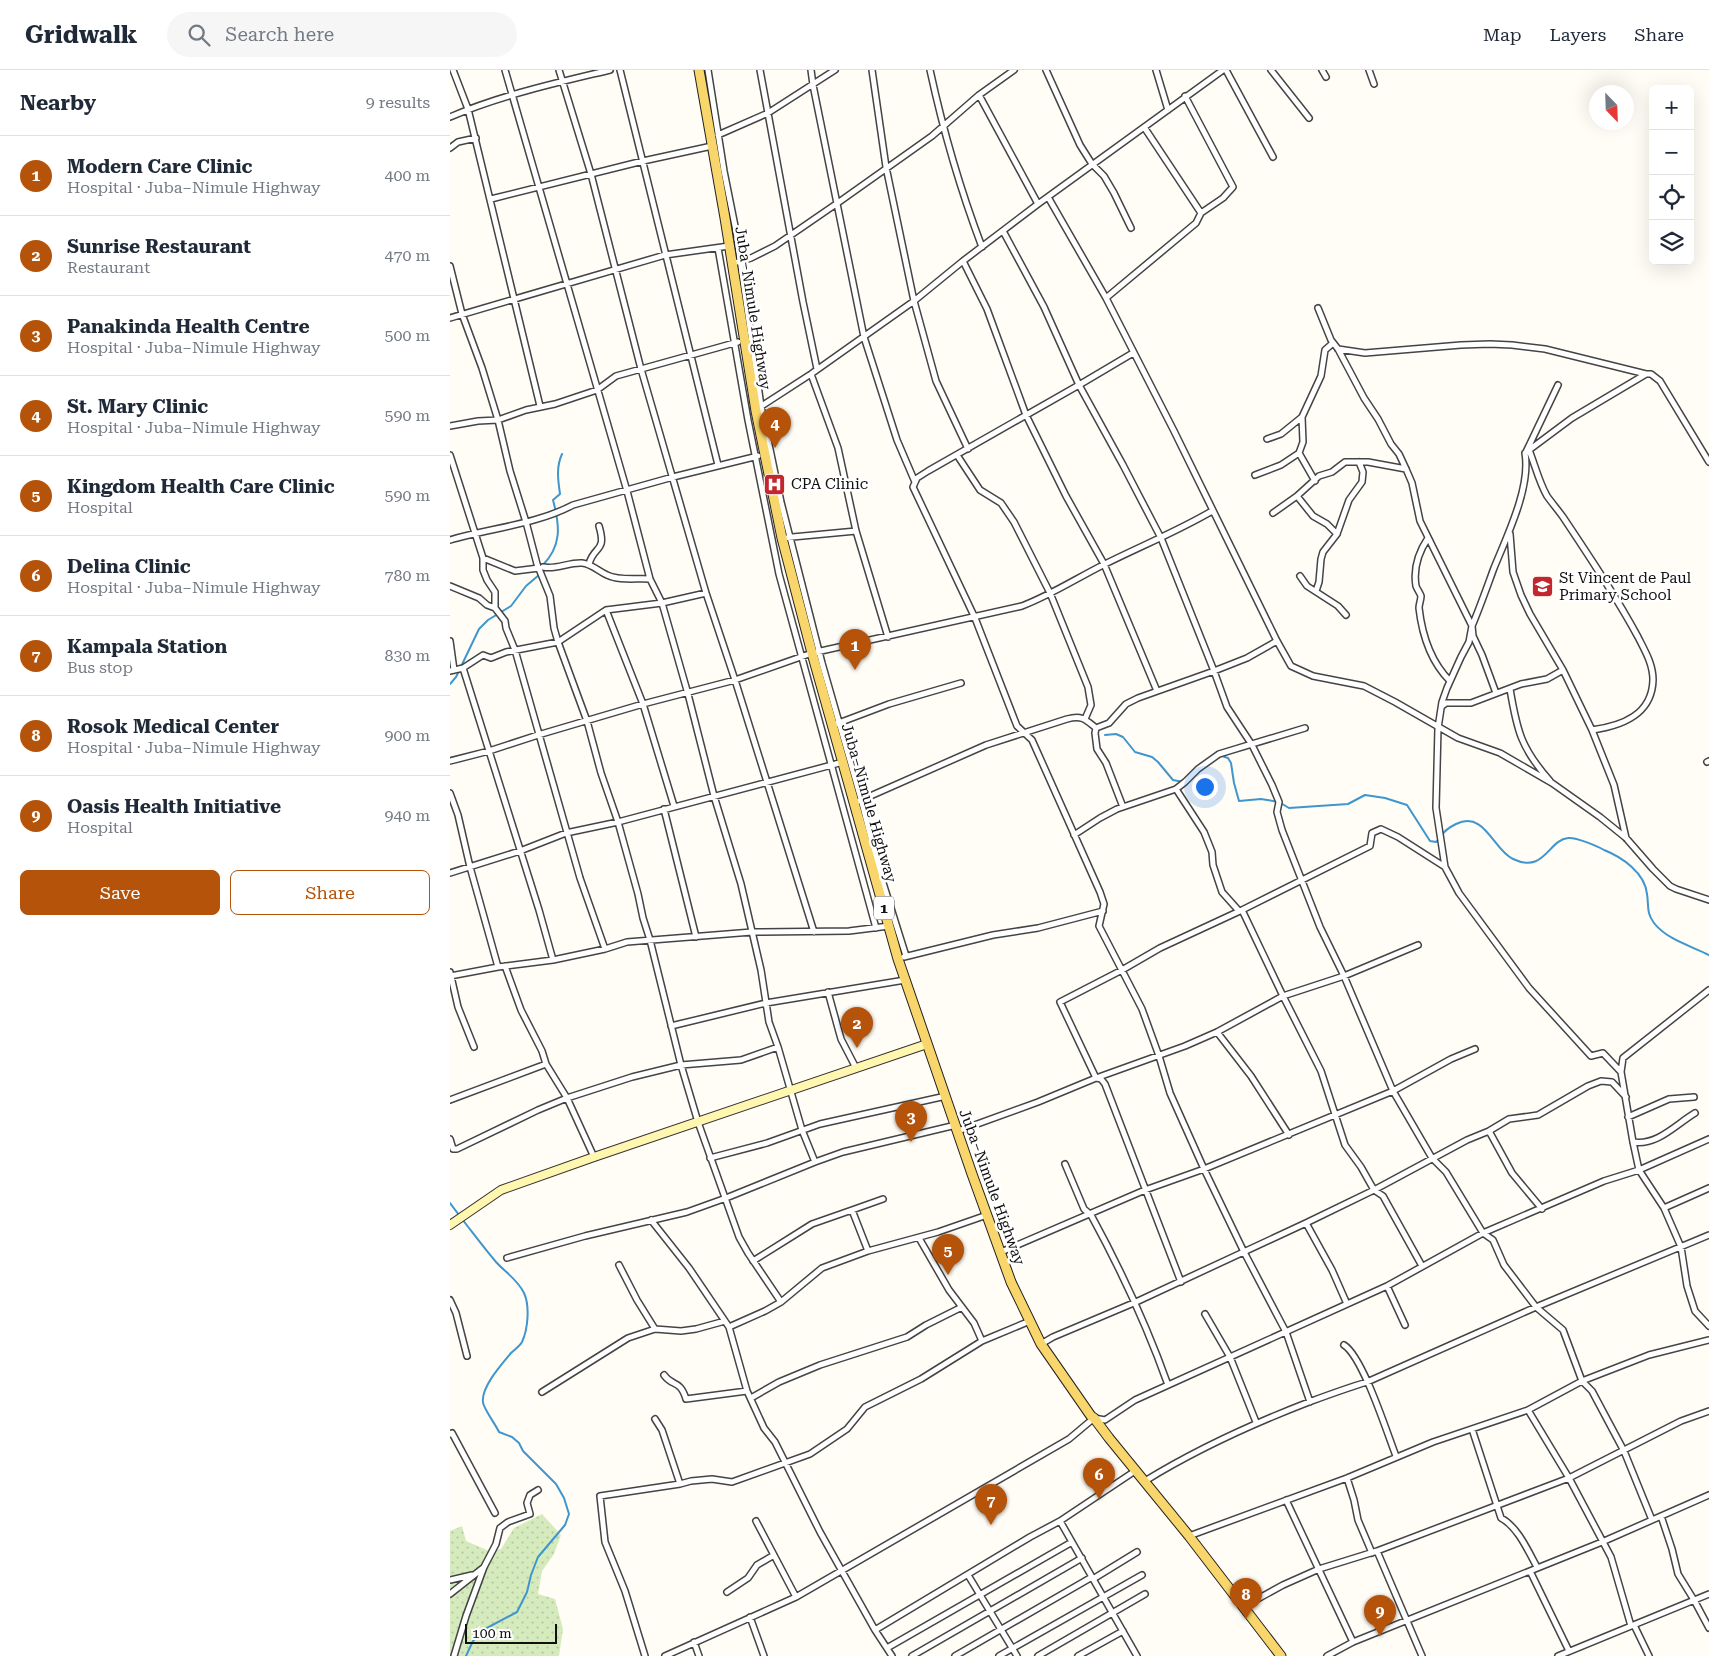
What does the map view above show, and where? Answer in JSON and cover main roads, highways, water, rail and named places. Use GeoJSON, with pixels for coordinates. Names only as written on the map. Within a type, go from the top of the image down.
{"type":"FeatureCollection","features":[{"type":"Feature","properties":{"kind":"main road","name":"Juba–Nimule Highway"},"geometry":{"type":"LineString","coordinates":[[699,70],[730,246],[736,263],[740,342],[758,408],[760,456],[786,538],[790,572],[836,724],[843,762],[858,801],[889,926],[902,958],[905,980],[987,1215],[1012,1282],[1041,1344],[1091,1416],[1190,1536],[1281,1656]]}},
{"type":"Feature","properties":{"kind":"waterway"},"geometry":{"type":"LineString","coordinates":[[542,566],[553,551],[558,535],[553,500],[560,494],[558,469],[562,454]]}},
{"type":"Feature","properties":{"kind":"waterway"},"geometry":{"type":"LineString","coordinates":[[450,684],[456,677],[479,629],[488,620],[511,606],[526,586],[539,575]]}},
{"type":"Feature","properties":{"kind":"waterway"},"geometry":{"type":"LineString","coordinates":[[1105,735],[1116,734],[1123,737],[1135,752],[1152,757],[1173,780],[1183,782]]}},
{"type":"Feature","properties":{"kind":"waterway"},"geometry":{"type":"LineString","coordinates":[[1215,759],[1222,756],[1228,758],[1231,763],[1239,801],[1261,799],[1279,802],[1289,808],[1348,804],[1365,795],[1385,798],[1407,805],[1430,841],[1436,842],[1439,839]]}},
{"type":"Feature","properties":{"kind":"waterway"},"geometry":{"type":"LineString","coordinates":[[1195,775],[1207,765]]}},
{"type":"Feature","properties":{"kind":"waterway"},"geometry":{"type":"LineString","coordinates":[[1442,835],[1456,824],[1466,821],[1474,822],[1482,827],[1506,854],[1513,859],[1524,862],[1532,862],[1539,859],[1555,844],[1568,838],[1581,840],[1597,846],[1625,861],[1642,879],[1647,894],[1650,916],[1659,929],[1679,942],[1709,955]]}},
{"type":"Feature","properties":{"kind":"waterway"},"geometry":{"type":"LineString","coordinates":[[450,1203],[459,1215]]}},
{"type":"Feature","properties":{"kind":"waterway"},"geometry":{"type":"LineString","coordinates":[[462,1219],[496,1262],[518,1284],[526,1298],[528,1311],[522,1342],[493,1376],[483,1396],[484,1405],[499,1432],[512,1437],[519,1443],[523,1451],[556,1484],[564,1498],[569,1514],[565,1525],[538,1557],[527,1592],[517,1612],[485,1629],[473,1641],[466,1656]]}},
{"type":"Feature","properties":{"kind":"place","name":"St. Mary Clinic"},"geometry":{"type":"Point","coordinates":[775,448]}},
{"type":"Feature","properties":{"kind":"place","name":"CPA Clinic"},"geometry":{"type":"Point","coordinates":[775,484]}},
{"type":"Feature","properties":{"kind":"place","name":"St Vincent de Paul Primary School"},"geometry":{"type":"Point","coordinates":[1543,587]}},
{"type":"Feature","properties":{"kind":"place","name":"Modern Care Clinic"},"geometry":{"type":"Point","coordinates":[855,670]}},
{"type":"Feature","properties":{"kind":"place","name":"Sunrise Restaurant"},"geometry":{"type":"Point","coordinates":[857,1048]}},
{"type":"Feature","properties":{"kind":"place","name":"Panakinda Health Centre"},"geometry":{"type":"Point","coordinates":[911,1142]}},
{"type":"Feature","properties":{"kind":"place","name":"Kingdom Health Care Clinic"},"geometry":{"type":"Point","coordinates":[948,1275]}},
{"type":"Feature","properties":{"kind":"place","name":"Delina Clinic"},"geometry":{"type":"Point","coordinates":[1099,1499]}},
{"type":"Feature","properties":{"kind":"place","name":"Kampala Station"},"geometry":{"type":"Point","coordinates":[991,1525]}},
{"type":"Feature","properties":{"kind":"place","name":"Rosok Medical Center"},"geometry":{"type":"Point","coordinates":[1246,1619]}},
{"type":"Feature","properties":{"kind":"place","name":"Oasis Health Initiative"},"geometry":{"type":"Point","coordinates":[1380,1636]}}]}
